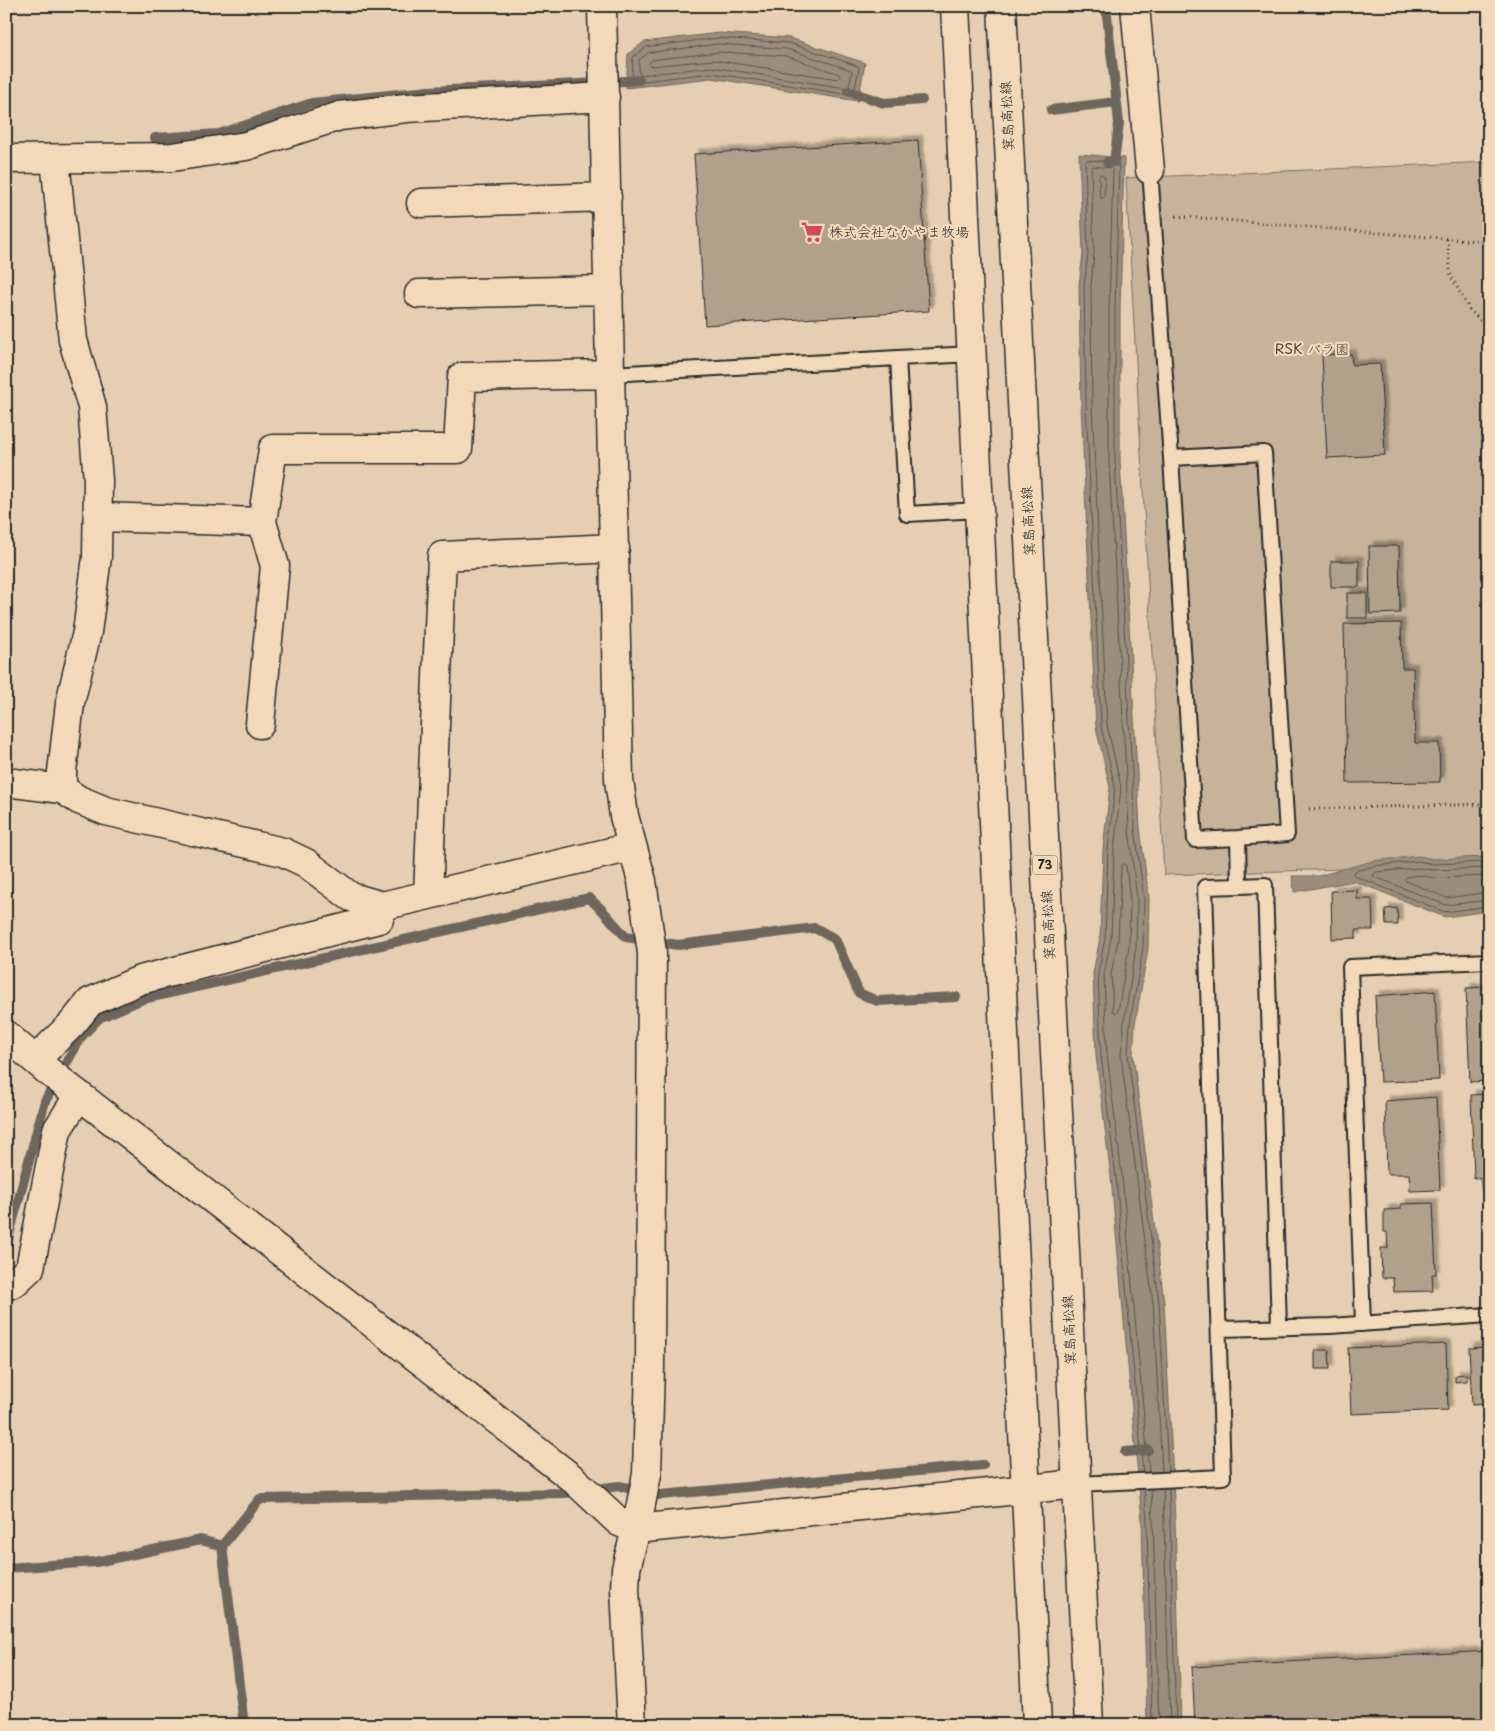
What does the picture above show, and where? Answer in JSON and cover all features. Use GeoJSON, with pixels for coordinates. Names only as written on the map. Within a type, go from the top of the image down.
{"type":"FeatureCollection","features":[{"type":"Feature","properties":{"kind":"street"},"geometry":{"type":"LineString","coordinates":[[602,6],[619,780],[624,816],[642,881],[652,954],[650,1368],[647,1474],[626,1569],[624,1589],[632,1725]]}},
{"type":"Feature","properties":{"kind":"street"},"geometry":{"type":"LineString","coordinates":[[955,6],[1037,1725]]}},
{"type":"Feature","properties":{"kind":"street","name":"箕島高松線"},"geometry":{"type":"LineString","coordinates":[[1002,6],[1089,1725]]}},
{"type":"Feature","properties":{"kind":"street"},"geometry":{"type":"LineString","coordinates":[[1135,6],[1150,170]]}},
{"type":"Feature","properties":{"kind":"street"},"geometry":{"type":"LineString","coordinates":[[6,159],[172,157],[246,146],[340,116],[604,87]]}},
{"type":"Feature","properties":{"kind":"street"},"geometry":{"type":"LineString","coordinates":[[55,158],[73,340],[92,407],[98,480],[97,557],[88,622],[70,704],[62,772],[62,789]]}},
{"type":"Feature","properties":{"kind":"street"},"geometry":{"type":"LineString","coordinates":[[421,203],[607,197]]}},
{"type":"Feature","properties":{"kind":"street"},"geometry":{"type":"LineString","coordinates":[[419,294],[609,290]]}},
{"type":"Feature","properties":{"kind":"street"},"geometry":{"type":"LineString","coordinates":[[260,724],[275,566],[262,522],[273,449],[458,449],[462,377],[610,374]]}},
{"type":"Feature","properties":{"kind":"street"},"geometry":{"type":"LineString","coordinates":[[98,517],[262,522]]}},
{"type":"Feature","properties":{"kind":"street"},"geometry":{"type":"LineString","coordinates":[[428,895],[442,556],[614,548]]}},
{"type":"Feature","properties":{"kind":"street"},"geometry":{"type":"LineString","coordinates":[[6,782],[62,789],[79,800],[106,811],[284,852],[306,863],[352,897],[382,906],[632,847]]}},
{"type":"Feature","properties":{"kind":"street"},"geometry":{"type":"LineString","coordinates":[[41,1065],[90,1002],[114,990],[140,980],[379,919],[382,906]]}},
{"type":"Feature","properties":{"kind":"street"},"geometry":{"type":"LineString","coordinates":[[6,1035],[80,1096],[573,1479],[619,1522],[638,1518],[1077,1484]]}},
{"type":"Feature","properties":{"kind":"street"},"geometry":{"type":"LineString","coordinates":[[6,1286],[15,1282],[30,1268],[57,1130],[80,1096]]}},
{"type":"Feature","properties":{"kind":"lane"},"geometry":{"type":"LineString","coordinates":[[1150,170],[1171,458],[1194,840],[1287,834],[1264,452],[1171,458]]}},
{"type":"Feature","properties":{"kind":"lane"},"geometry":{"type":"LineString","coordinates":[[610,374],[972,354]]}},
{"type":"Feature","properties":{"kind":"lane"},"geometry":{"type":"LineString","coordinates":[[898,358],[907,514],[979,510]]}},
{"type":"Feature","properties":{"kind":"lane"},"geometry":{"type":"LineString","coordinates":[[1238,838],[1238,874]]}},
{"type":"Feature","properties":{"kind":"lane"},"geometry":{"type":"LineString","coordinates":[[1077,1484],[1223,1477],[1204,887],[1238,874],[1265,885],[1279,1327]]}},
{"type":"Feature","properties":{"kind":"lane"},"geometry":{"type":"LineString","coordinates":[[1363,1324],[1350,967],[1489,961]]}},
{"type":"Feature","properties":{"kind":"lane"},"geometry":{"type":"LineString","coordinates":[[1218,1329],[1363,1324],[1489,1315]]}},
{"type":"Feature","properties":{"kind":"path"},"geometry":{"type":"LineString","coordinates":[[1153,214],[1489,242]]}},
{"type":"Feature","properties":{"kind":"path"},"geometry":{"type":"LineString","coordinates":[[1446,238],[1451,276],[1469,309],[1489,330]]}},
{"type":"Feature","properties":{"kind":"path"},"geometry":{"type":"LineString","coordinates":[[1286,810],[1489,804]]}},
{"type":"Feature","properties":{"kind":"green space","name":"RSK バラ園"},"geometry":{"type":"Polygon","coordinates":[[[1489,162],[1489,864],[1164,875],[1126,178],[1489,162]]]}},
{"type":"Feature","properties":{"kind":"water"},"geometry":{"type":"Polygon","coordinates":[[[719,33],[790,38],[865,63],[858,101],[711,78],[626,88],[628,54],[644,42],[719,33]]]}},
{"type":"Feature","properties":{"kind":"water"},"geometry":{"type":"Polygon","coordinates":[[[1079,154],[1124,158],[1120,308],[1120,461],[1140,828],[1149,899],[1148,949],[1135,1024],[1133,1055],[1164,1302],[1175,1520],[1181,1725],[1147,1725],[1142,1520],[1111,1177],[1096,1056],[1093,973],[1100,938],[1103,849],[1110,787],[1096,727],[1081,404],[1079,285],[1083,254],[1079,154]]]}},
{"type":"Feature","properties":{"kind":"water"},"geometry":{"type":"Polygon","coordinates":[[[1419,856],[1433,859],[1489,857],[1489,911],[1445,917],[1354,881],[1294,892],[1292,876],[1318,876],[1373,861],[1419,856]]]}},
{"type":"Feature","properties":{"kind":"building","name":"株式会社なかやま牧場"},"geometry":{"type":"Polygon","coordinates":[[[918,140],[929,311],[705,325],[694,154],[918,140]]]}},
{"type":"Feature","properties":{"kind":"building"},"geometry":{"type":"Polygon","coordinates":[[[1351,354],[1352,365],[1380,364],[1385,455],[1327,458],[1322,355],[1351,354]]]}},
{"type":"Feature","properties":{"kind":"building"},"geometry":{"type":"Polygon","coordinates":[[[1369,546],[1399,546],[1400,613],[1370,614],[1369,546]]]}},
{"type":"Feature","properties":{"kind":"building"},"geometry":{"type":"Polygon","coordinates":[[[1331,561],[1359,561],[1359,587],[1331,587],[1331,561]]]}},
{"type":"Feature","properties":{"kind":"building"},"geometry":{"type":"Polygon","coordinates":[[[1347,593],[1367,593],[1367,618],[1347,618],[1347,593]]]}},
{"type":"Feature","properties":{"kind":"building"},"geometry":{"type":"Polygon","coordinates":[[[1401,623],[1402,668],[1413,668],[1415,743],[1439,743],[1440,782],[1347,783],[1344,624],[1401,623]]]}},
{"type":"Feature","properties":{"kind":"building"},"geometry":{"type":"Polygon","coordinates":[[[1357,890],[1357,899],[1372,899],[1373,930],[1356,930],[1356,938],[1332,939],[1331,891],[1357,890]]]}},
{"type":"Feature","properties":{"kind":"building"},"geometry":{"type":"Polygon","coordinates":[[[1397,908],[1398,925],[1386,925],[1385,909],[1397,908]]]}},
{"type":"Feature","properties":{"kind":"building"},"geometry":{"type":"Polygon","coordinates":[[[1489,987],[1489,1081],[1470,1082],[1466,988],[1489,987]]]}},
{"type":"Feature","properties":{"kind":"building"},"geometry":{"type":"Polygon","coordinates":[[[1435,991],[1439,1080],[1380,1082],[1375,996],[1435,991]]]}},
{"type":"Feature","properties":{"kind":"building"},"geometry":{"type":"Polygon","coordinates":[[[1489,1094],[1489,1177],[1474,1178],[1471,1095],[1489,1094]]]}},
{"type":"Feature","properties":{"kind":"building"},"geometry":{"type":"Polygon","coordinates":[[[1436,1097],[1440,1190],[1410,1191],[1409,1174],[1387,1174],[1385,1101],[1436,1097]]]}},
{"type":"Feature","properties":{"kind":"building"},"geometry":{"type":"Polygon","coordinates":[[[1489,1177],[1489,1195],[1482,1195],[1480,1178],[1489,1177]]]}},
{"type":"Feature","properties":{"kind":"building"},"geometry":{"type":"Polygon","coordinates":[[[1487,1196],[1489,1196],[1489,1236],[1487,1196]]]}},
{"type":"Feature","properties":{"kind":"building"},"geometry":{"type":"Polygon","coordinates":[[[1433,1203],[1436,1274],[1432,1274],[1433,1291],[1394,1292],[1393,1278],[1382,1278],[1381,1248],[1388,1248],[1387,1232],[1384,1232],[1384,1210],[1401,1209],[1401,1204],[1433,1203]]]}},
{"type":"Feature","properties":{"kind":"building"},"geometry":{"type":"Polygon","coordinates":[[[1446,1344],[1448,1410],[1351,1414],[1348,1348],[1446,1344]]]}},
{"type":"Feature","properties":{"kind":"building"},"geometry":{"type":"Polygon","coordinates":[[[1489,1347],[1489,1404],[1472,1405],[1469,1348],[1489,1347]]]}},
{"type":"Feature","properties":{"kind":"building"},"geometry":{"type":"Polygon","coordinates":[[[1315,1350],[1329,1350],[1330,1369],[1315,1369],[1315,1350]]]}},
{"type":"Feature","properties":{"kind":"building"},"geometry":{"type":"Polygon","coordinates":[[[1467,1374],[1467,1381],[1455,1382],[1455,1375],[1467,1374]]]}},
{"type":"Feature","properties":{"kind":"building"},"geometry":{"type":"Polygon","coordinates":[[[1489,1651],[1489,1725],[1195,1725],[1192,1667],[1489,1651]]]}},
{"type":"Feature","properties":{"kind":"waterway"},"geometry":{"type":"LineString","coordinates":[[1106,6],[1119,123],[1114,162],[1107,162]]}},
{"type":"Feature","properties":{"kind":"waterway"},"geometry":{"type":"LineString","coordinates":[[155,138],[219,134],[312,103],[428,91],[639,80]]}},
{"type":"Feature","properties":{"kind":"waterway"},"geometry":{"type":"LineString","coordinates":[[848,91],[884,103],[922,100]]}},
{"type":"Feature","properties":{"kind":"waterway"},"geometry":{"type":"LineString","coordinates":[[1051,110],[1116,102]]}},
{"type":"Feature","properties":{"kind":"waterway"},"geometry":{"type":"LineString","coordinates":[[6,1246],[45,1101],[81,1037],[99,1018],[143,999],[589,898],[626,937],[678,945],[815,928],[835,939],[859,993],[877,1001],[956,997]]}},
{"type":"Feature","properties":{"kind":"waterway"},"geometry":{"type":"LineString","coordinates":[[1125,1452],[1148,1450]]}},
{"type":"Feature","properties":{"kind":"waterway"},"geometry":{"type":"LineString","coordinates":[[244,1725],[222,1546],[260,1499],[565,1493],[619,1486],[661,1495],[983,1465]]}},
{"type":"Feature","properties":{"kind":"waterway"},"geometry":{"type":"LineString","coordinates":[[6,1568],[96,1562],[201,1540],[222,1546]]}},
{"type":"Feature","properties":{"kind":"place","name":"株式会社なかやま牧場"},"geometry":{"type":"Point","coordinates":[812,232]}}]}
